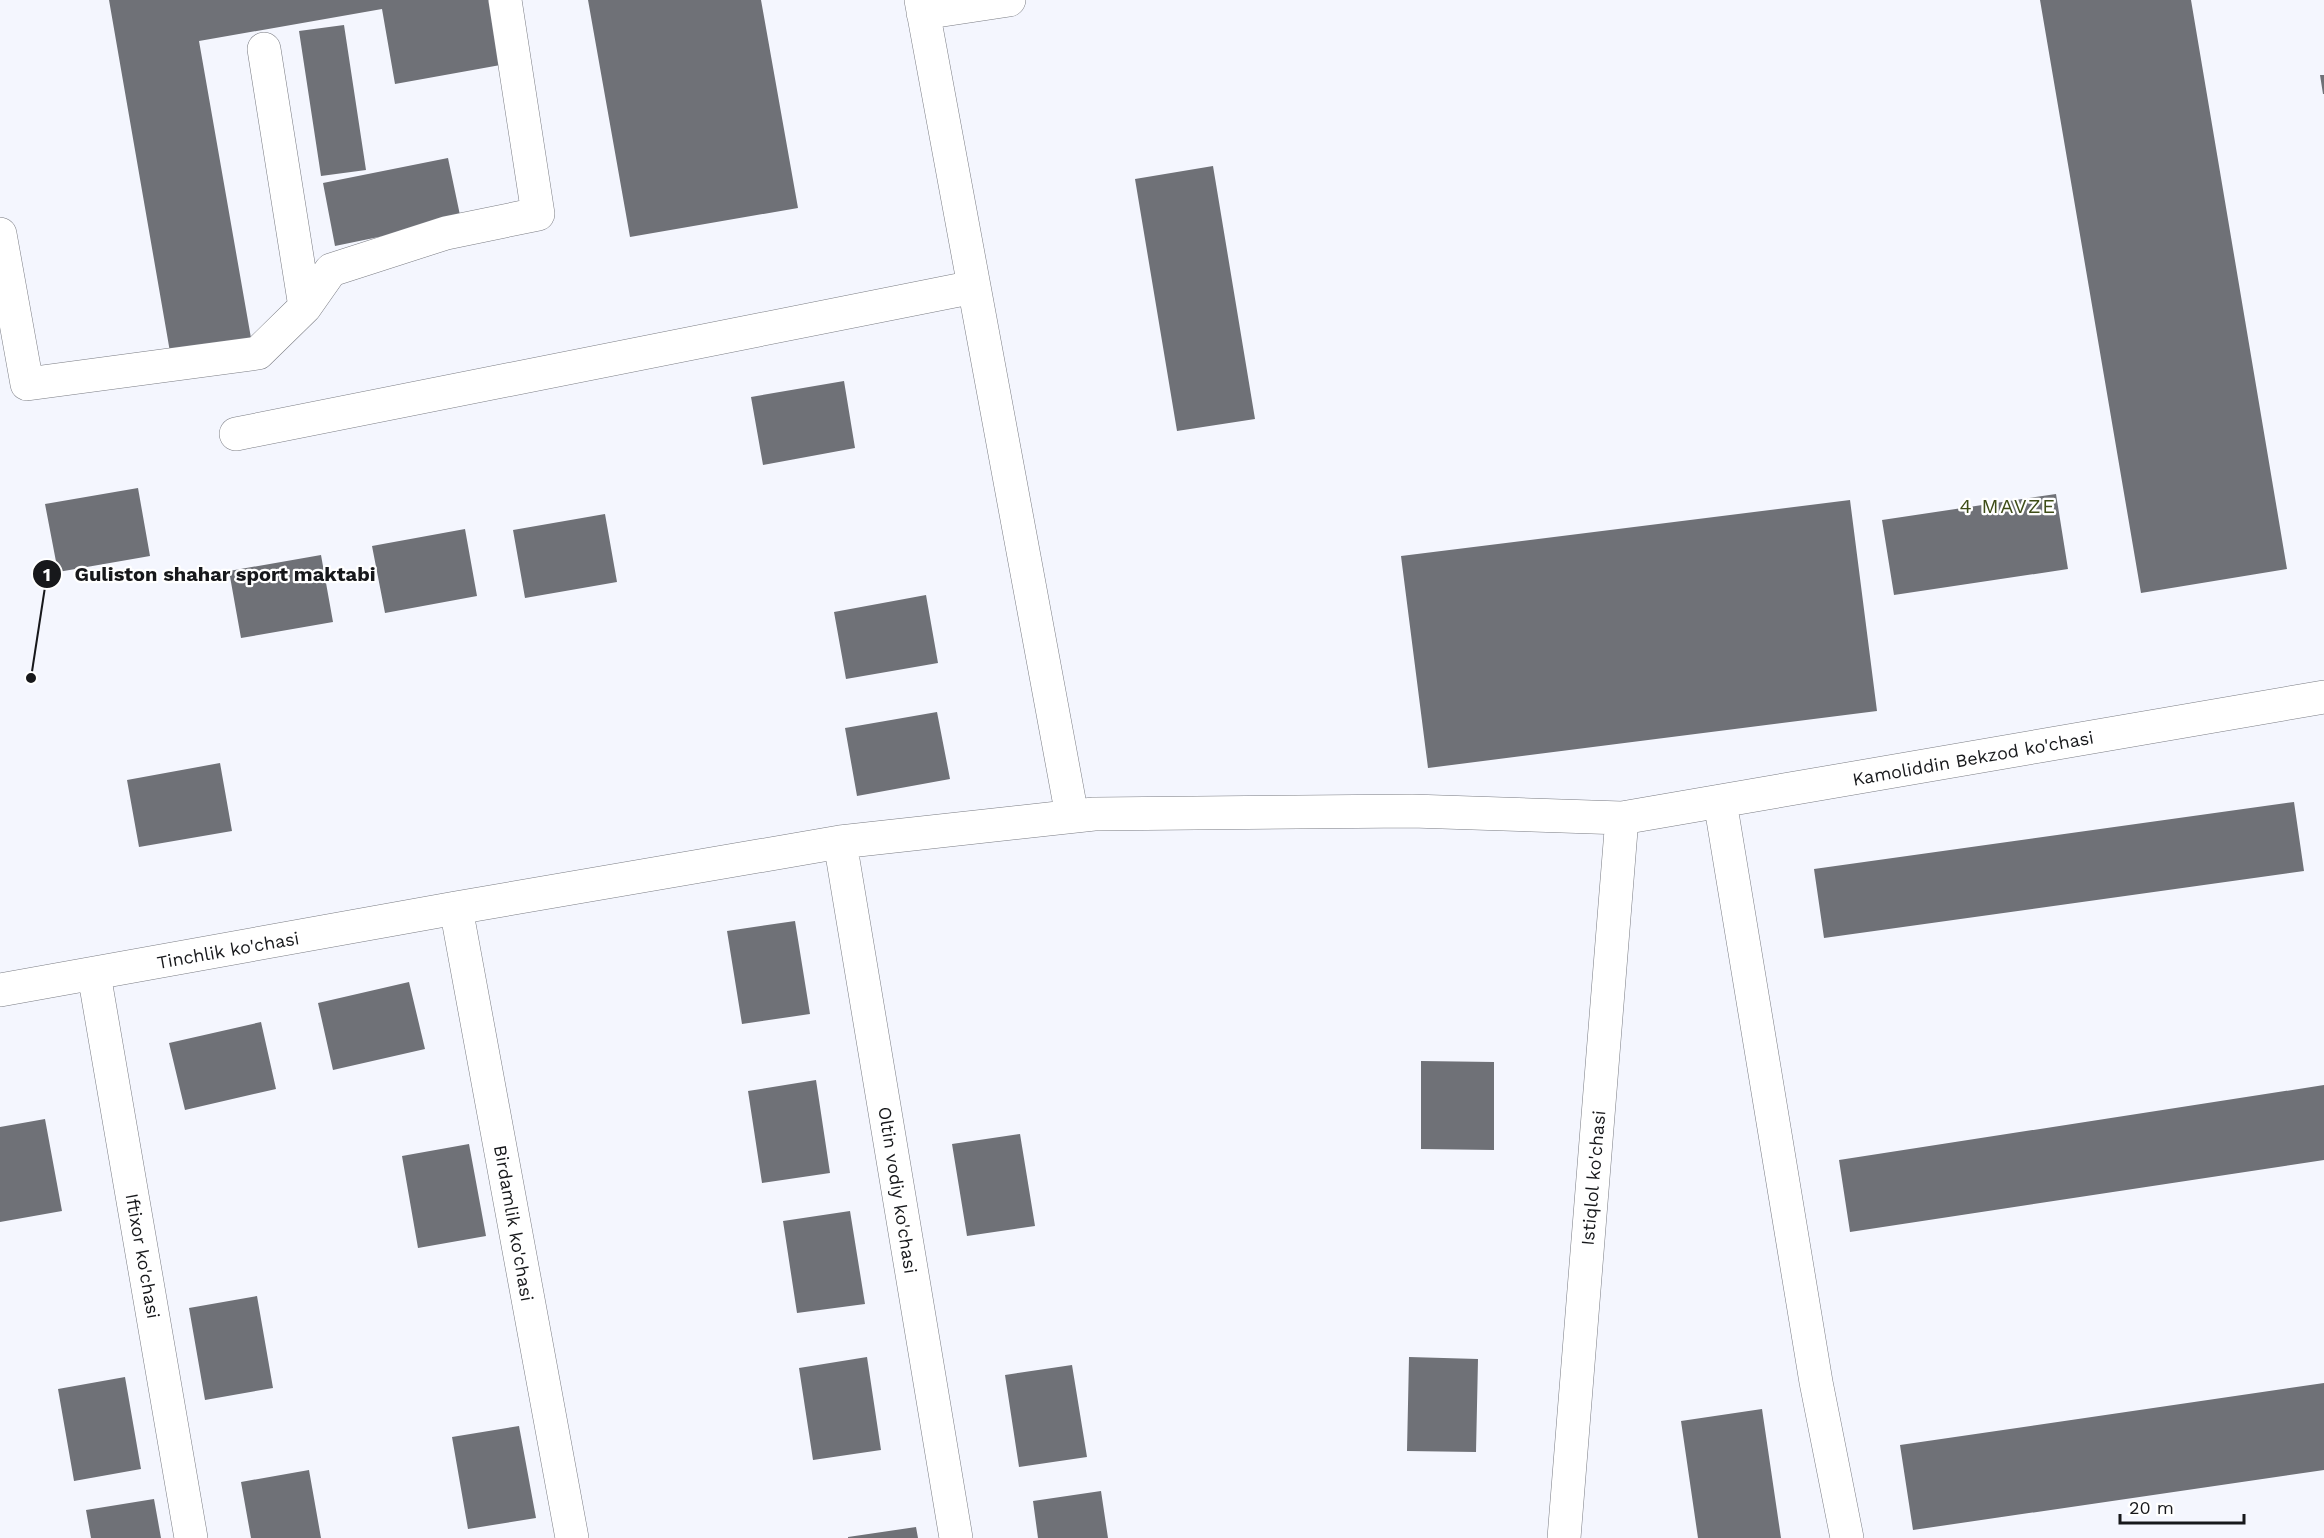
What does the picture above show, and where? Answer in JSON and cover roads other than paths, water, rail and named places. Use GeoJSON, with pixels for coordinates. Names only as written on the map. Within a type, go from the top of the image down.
{"type":"FeatureCollection","features":[{"type":"Feature","properties":{"kind":"street"},"geometry":{"type":"LineString","coordinates":[[0,234],[27,384],[258,353],[305,306],[331,270],[447,233],[538,214],[505,0]]}},
{"type":"Feature","properties":{"kind":"street"},"geometry":{"type":"LineString","coordinates":[[1009,0],[922,6],[1072,816]]}},
{"type":"Feature","properties":{"kind":"street"},"geometry":{"type":"LineString","coordinates":[[264,49],[305,306]]}},
{"type":"Feature","properties":{"kind":"street"},"geometry":{"type":"LineString","coordinates":[[236,434],[974,287]]}},
{"type":"Feature","properties":{"kind":"street","name":"Kamoliddin Bekzod ko'chasi"},"geometry":{"type":"LineString","coordinates":[[1072,816],[1412,811],[1622,818],[2324,697]]}},
{"type":"Feature","properties":{"kind":"street"},"geometry":{"type":"LineString","coordinates":[[1720,801],[1816,1382],[1847,1538]]}},
{"type":"Feature","properties":{"kind":"street","name":"Tinchlik ko'chasi"},"geometry":{"type":"LineString","coordinates":[[0,990],[840,842],[1072,816]]}},
{"type":"Feature","properties":{"kind":"street","name":"Istiqlol ko'chasi"},"geometry":{"type":"LineString","coordinates":[[1564,1538],[1622,818]]}},
{"type":"Feature","properties":{"kind":"street","name":"Oltin vodiy ko'chasi"},"geometry":{"type":"LineString","coordinates":[[840,842],[956,1538]]}},
{"type":"Feature","properties":{"kind":"street","name":"Birdamlik ko'chasi"},"geometry":{"type":"LineString","coordinates":[[456,908],[572,1538]]}},
{"type":"Feature","properties":{"kind":"street","name":"Iftixor ko'chasi"},"geometry":{"type":"LineString","coordinates":[[94,974],[191,1538]]}},
{"type":"Feature","properties":{"kind":"place","name":"Guliston shahar sport maktabi"},"geometry":{"type":"Point","coordinates":[31,678]}},
{"type":"Feature","properties":{"kind":"district","name":"4 MAVZE"},"geometry":{"type":"Point","coordinates":[2008,506]}}]}
